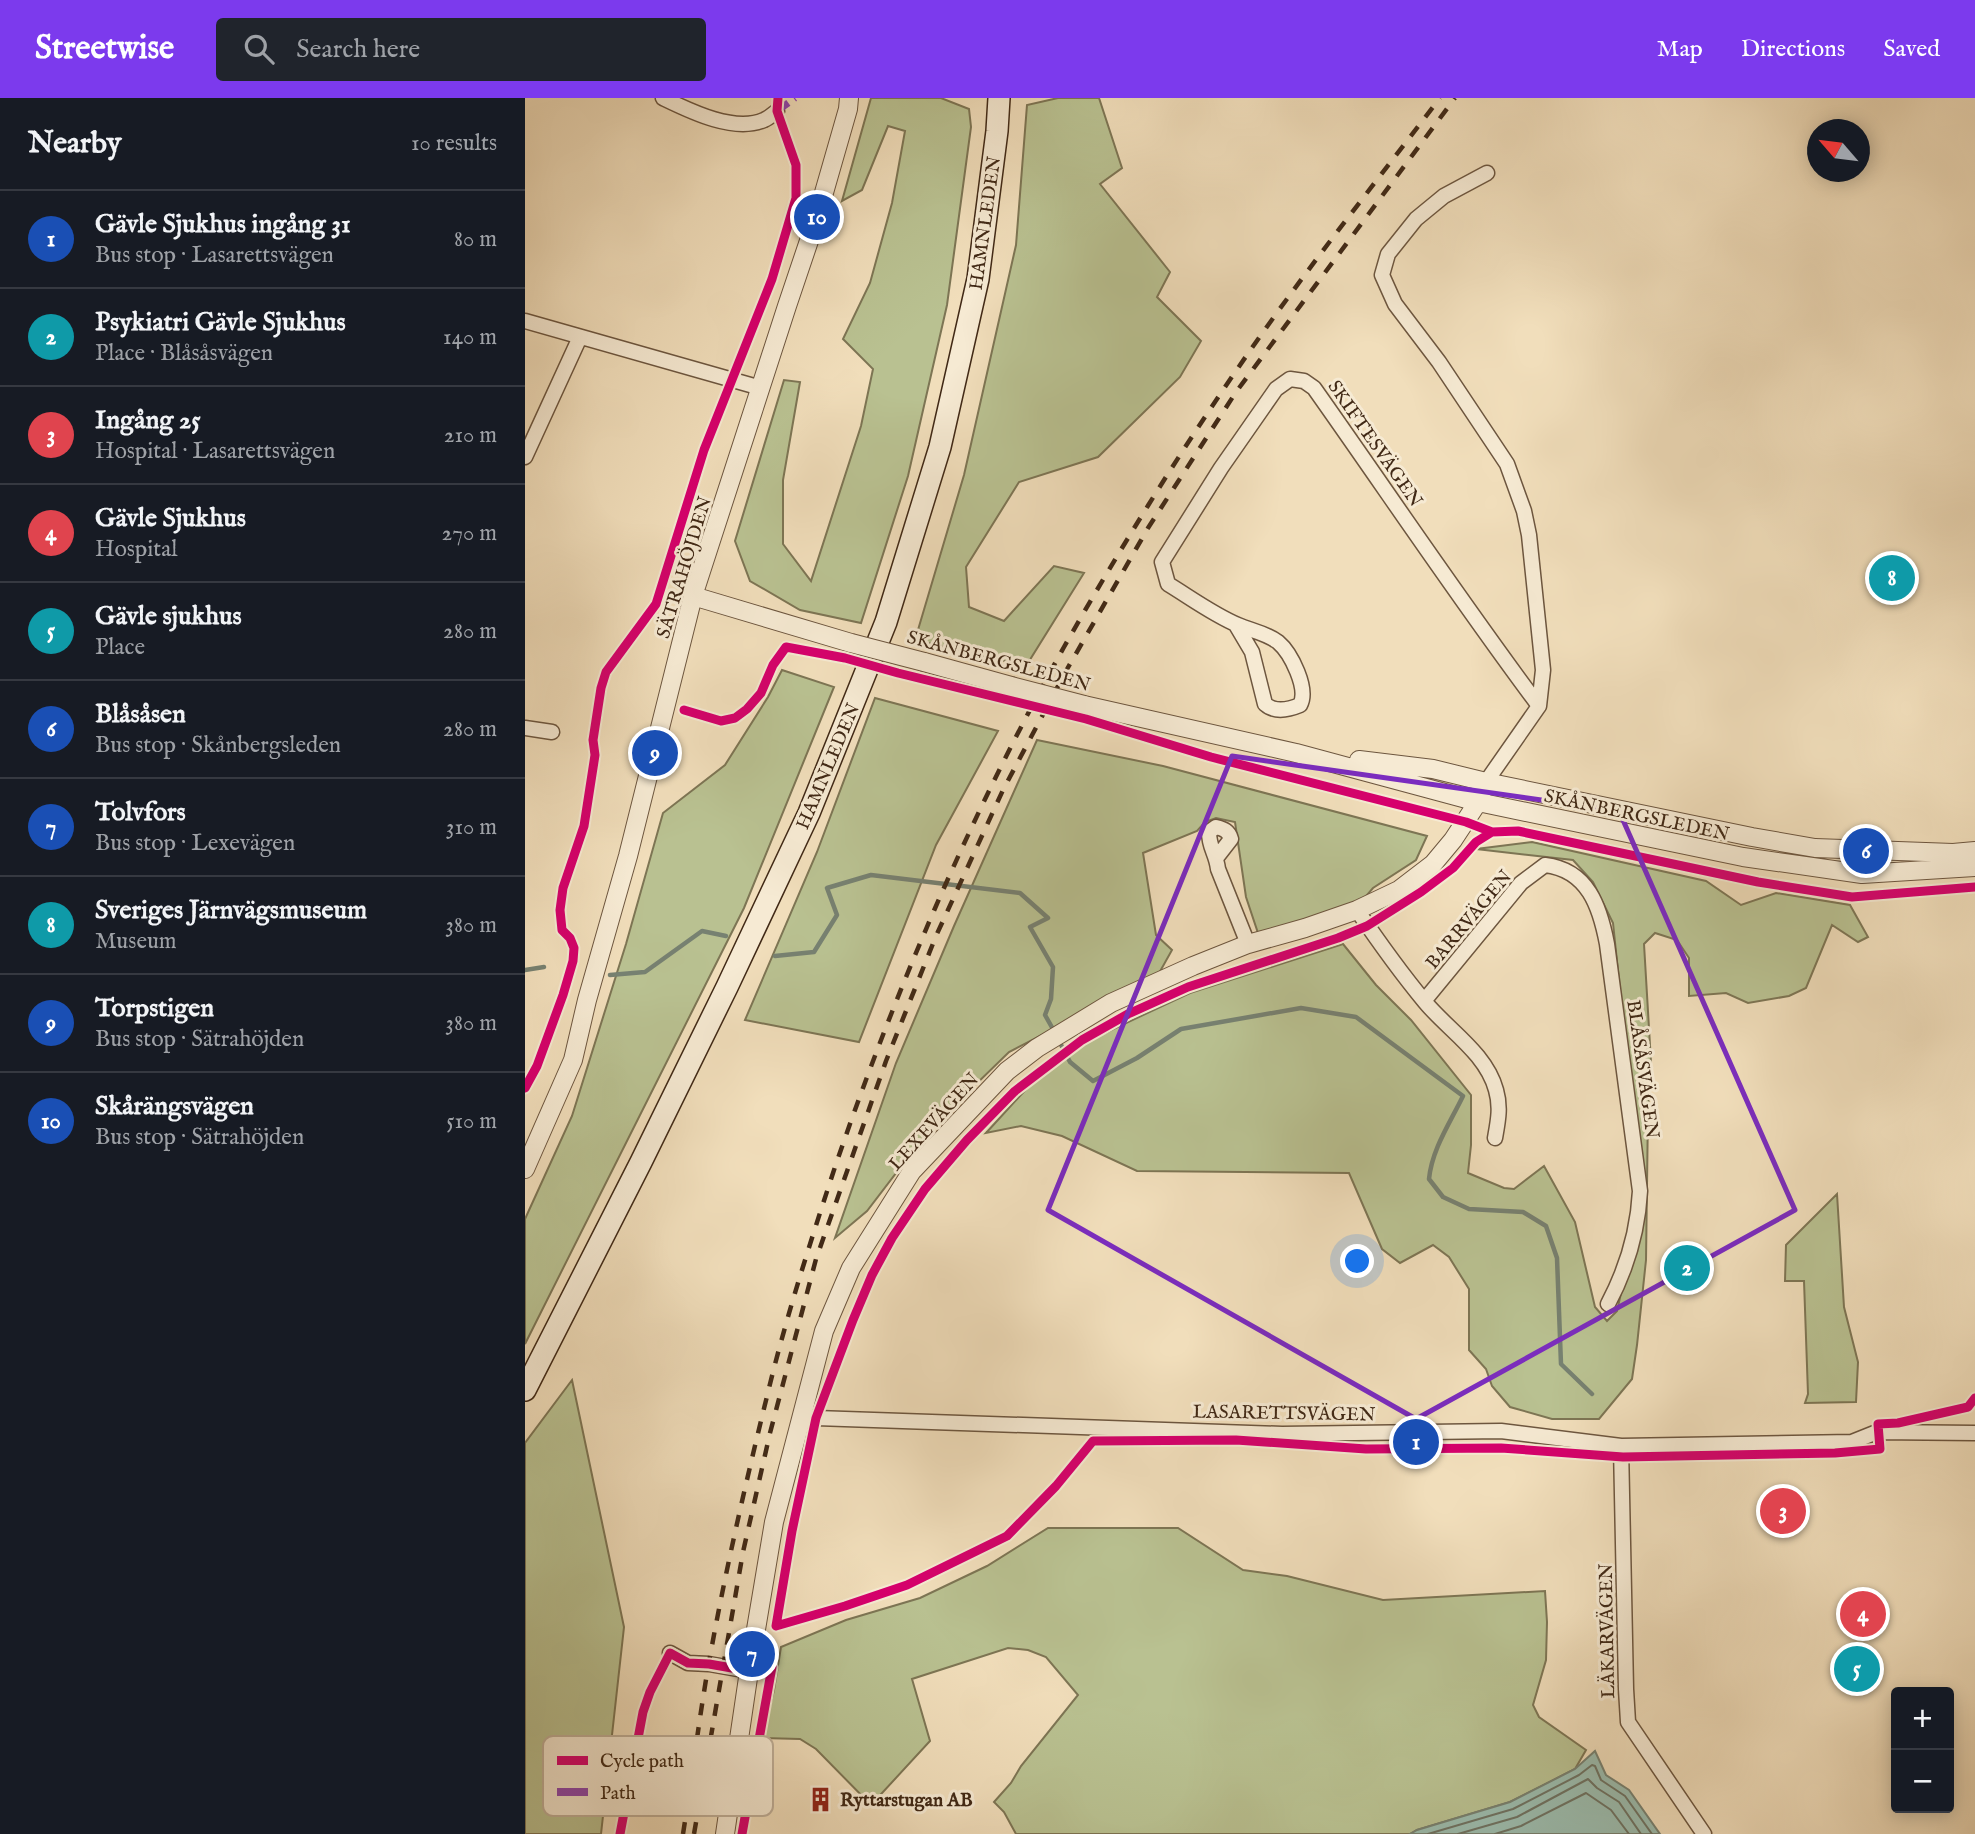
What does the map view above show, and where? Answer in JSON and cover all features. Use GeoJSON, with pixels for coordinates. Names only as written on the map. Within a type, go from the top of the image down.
{"type":"FeatureCollection","features":[{"type":"Feature","properties":{"kind":"main road","name":"HAMNLEDEN"},"geometry":{"type":"LineString","coordinates":[[525,1390],[727,987],[809,813],[886,622],[940,447],[978,279],[999,98]]}},
{"type":"Feature","properties":{"kind":"street"},"geometry":{"type":"LineString","coordinates":[[663,98],[696,114],[725,122],[750,124],[765,120],[777,111]]}},
{"type":"Feature","properties":{"kind":"street","name":"SÄTRAHÖJDEN"},"geometry":{"type":"LineString","coordinates":[[525,1169],[573,1060],[587,1000],[628,856],[693,596],[824,196],[849,98]]}},
{"type":"Feature","properties":{"kind":"street"},"geometry":{"type":"LineString","coordinates":[[1486,782],[1539,706],[1543,670],[1529,534],[1524,510],[1507,464],[1439,362],[1395,304],[1382,275],[1388,254],[1416,219],[1444,195],[1487,173]]}},
{"type":"Feature","properties":{"kind":"street"},"geometry":{"type":"LineString","coordinates":[[525,321],[761,388]]}},
{"type":"Feature","properties":{"kind":"street"},"geometry":{"type":"LineString","coordinates":[[525,457],[580,337]]}},
{"type":"Feature","properties":{"kind":"street","name":"SKIFTESVÄGEN"},"geometry":{"type":"LineString","coordinates":[[1236,625],[1252,652],[1265,704],[1270,709],[1278,710],[1300,705],[1303,695],[1299,674],[1280,644],[1262,633],[1236,625],[1168,584],[1163,562],[1221,468],[1276,389],[1290,379],[1304,381],[1314,388],[1397,504],[1450,586],[1539,706]]}},
{"type":"Feature","properties":{"kind":"street","name":"SKÅNBERGSLEDEN"},"geometry":{"type":"LineString","coordinates":[[693,596],[851,643],[1011,686],[1296,753],[1478,802],[1743,857],[1809,868],[1862,874],[1975,867]]}},
{"type":"Feature","properties":{"kind":"street"},"geometry":{"type":"LineString","coordinates":[[525,728],[552,732]]}},
{"type":"Feature","properties":{"kind":"street","name":"SKÅNBERGSLEDEN"},"geometry":{"type":"LineString","coordinates":[[1296,753],[1433,769],[1815,848],[1952,853],[1975,850]]}},
{"type":"Feature","properties":{"kind":"street","name":"LEXEVÄGEN"},"geometry":{"type":"LineString","coordinates":[[739,1736],[774,1522],[824,1331],[851,1268],[912,1171],[1007,1070],[1037,1048],[1111,1003],[1156,981],[1248,944],[1357,910],[1399,890],[1433,864],[1454,840],[1478,802],[1486,782]]}},
{"type":"Feature","properties":{"kind":"street"},"geometry":{"type":"LineString","coordinates":[[1217,857],[1218,869],[1248,944]]}},
{"type":"Feature","properties":{"kind":"street","name":"BARRVÄGEN"},"geometry":{"type":"LineString","coordinates":[[1424,1001],[1521,883],[1545,865]]}},
{"type":"Feature","properties":{"kind":"street","name":"BLÅSÅSVÄGEN"},"geometry":{"type":"LineString","coordinates":[[1545,865],[1559,867],[1571,873],[1587,887],[1602,918],[1607,944],[1640,1191],[1639,1215],[1619,1283],[1608,1304]]}},
{"type":"Feature","properties":{"kind":"street"},"geometry":{"type":"LineString","coordinates":[[1357,910],[1424,1001],[1443,1023],[1468,1045],[1486,1069],[1496,1089],[1500,1112],[1495,1138]]}},
{"type":"Feature","properties":{"kind":"street","name":"LASARETTSVÄGEN"},"geometry":{"type":"LineString","coordinates":[[800,1420],[816,1418],[1282,1434],[1501,1431],[1622,1446],[1852,1442],[1878,1432],[1975,1433]]}},
{"type":"Feature","properties":{"kind":"street","name":"LÄKARVÄGEN"},"geometry":{"type":"LineString","coordinates":[[1622,1446],[1626,1689],[1629,1722],[1704,1834]]}},
{"type":"Feature","properties":{"kind":"street"},"geometry":{"type":"LineString","coordinates":[[670,1653],[688,1663],[749,1671]]}},
{"type":"Feature","properties":{"kind":"street","name":"LEXEVÄGEN"},"geometry":{"type":"LineString","coordinates":[[725,1834],[728,1816]]}},
{"type":"Feature","properties":{"kind":"highlighted area"},"geometry":{"type":"Polygon","coordinates":[[[1232,756],[1619,811],[1795,1210],[1416,1419],[1048,1210],[1232,756]]]}},
{"type":"Feature","properties":{"kind":"green space"},"geometry":{"type":"Polygon","coordinates":[[[871,98],[941,98],[969,109],[971,127],[947,305],[908,476],[861,623],[800,610],[750,581],[735,541],[784,380],[800,382],[783,480],[783,544],[811,581],[861,426],[873,369],[843,339],[870,283],[892,203],[905,131],[888,126],[862,190],[842,201],[871,98]]]}},
{"type":"Feature","properties":{"kind":"green space"},"geometry":{"type":"Polygon","coordinates":[[[1058,98],[1099,98],[1122,168],[1100,184],[1170,272],[1157,297],[1201,341],[1180,377],[1098,457],[1019,482],[966,567],[969,607],[1004,621],[1054,566],[1084,573],[1026,666],[915,640],[964,475],[1016,245],[1027,105],[1058,98]]]}},
{"type":"Feature","properties":{"kind":"green space"},"geometry":{"type":"Polygon","coordinates":[[[782,670],[834,687],[744,908],[525,1344],[525,1219],[572,1116],[626,944],[663,813],[725,765],[782,670]]]}},
{"type":"Feature","properties":{"kind":"green space"},"geometry":{"type":"Polygon","coordinates":[[[875,698],[998,731],[936,845],[859,1042],[745,1020],[817,852],[875,698]]]}},
{"type":"Feature","properties":{"kind":"green space"},"geometry":{"type":"Polygon","coordinates":[[[1037,740],[1163,766],[1427,836],[1416,860],[1373,888],[1355,909],[1260,939],[1246,897],[1235,822],[1216,818],[1205,822],[1197,831],[1143,853],[1156,935],[1172,950],[1158,975],[1009,1052],[929,1130],[867,1211],[835,1238],[896,1063],[1037,740]]]}},
{"type":"Feature","properties":{"kind":"green space"},"geometry":{"type":"Polygon","coordinates":[[[1532,842],[1706,881],[1741,905],[1776,893],[1850,905],[1868,937],[1858,942],[1832,925],[1806,988],[1789,996],[1748,1003],[1726,993],[1689,996],[1689,958],[1677,940],[1655,933],[1644,944],[1651,1062],[1646,1260],[1632,1379],[1599,1419],[1552,1419],[1510,1407],[1492,1386],[1486,1369],[1469,1350],[1469,1289],[1449,1257],[1433,1245],[1400,1263],[1382,1249],[1349,1173],[1137,1171],[1062,1136],[1021,1126],[986,1133],[1029,1086],[1090,1040],[1190,993],[1343,944],[1376,985],[1411,1020],[1471,1095],[1468,1173],[1504,1188],[1514,1189],[1544,1166],[1575,1222],[1595,1307],[1607,1321],[1617,1311],[1642,1200],[1613,923],[1593,882],[1573,860],[1476,849],[1532,842]]]}},
{"type":"Feature","properties":{"kind":"green space"},"geometry":{"type":"Polygon","coordinates":[[[1837,1194],[1844,1307],[1858,1362],[1856,1402],[1805,1403],[1808,1394],[1804,1281],[1785,1281],[1786,1245],[1837,1194]]]}},
{"type":"Feature","properties":{"kind":"green space"},"geometry":{"type":"Polygon","coordinates":[[[572,1380],[624,1627],[612,1736],[543,1736],[543,1816],[603,1816],[601,1834],[525,1834],[525,1443],[572,1380]]]}},
{"type":"Feature","properties":{"kind":"green space"},"geometry":{"type":"Polygon","coordinates":[[[1048,1528],[1178,1528],[1243,1570],[1287,1576],[1383,1600],[1545,1591],[1546,1660],[1533,1705],[1539,1717],[1586,1750],[1575,1769],[1510,1802],[1410,1834],[1016,1834],[1004,1812],[994,1802],[1078,1695],[1046,1657],[1028,1650],[1008,1648],[912,1679],[930,1741],[871,1805],[816,1749],[800,1739],[762,1736],[781,1647],[846,1620],[920,1598],[987,1566],[1048,1528]]]}},
{"type":"Feature","properties":{"kind":"water"},"geometry":{"type":"Polygon","coordinates":[[[1595,1751],[1606,1775],[1629,1790],[1660,1834],[1410,1834],[1510,1802],[1575,1769],[1595,1751]]]}},
{"type":"Feature","properties":{"kind":"waterway"},"geometry":{"type":"LineString","coordinates":[[775,956],[814,952],[837,915],[827,888],[871,875],[1020,893],[1048,918],[1030,927],[1053,967],[1051,999],[1045,1015],[1054,1031]]}},
{"type":"Feature","properties":{"kind":"waterway"},"geometry":{"type":"LineString","coordinates":[[610,975],[645,972],[702,931],[726,936]]}},
{"type":"Feature","properties":{"kind":"waterway"},"geometry":{"type":"LineString","coordinates":[[525,970],[544,967]]}},
{"type":"Feature","properties":{"kind":"waterway"},"geometry":{"type":"LineString","coordinates":[[1058,1039],[1070,1062],[1093,1081],[1137,1058],[1181,1029],[1301,1008],[1356,1017],[1463,1096],[1442,1136],[1431,1168],[1429,1179],[1443,1197],[1469,1209],[1523,1212],[1546,1226],[1557,1258],[1561,1364],[1592,1394]]}},
{"type":"Feature","properties":{"kind":"railway"},"geometry":{"type":"LineString","coordinates":[[697,1736],[730,1556],[793,1299],[835,1167],[884,1033],[967,837],[1030,709],[1084,611],[1148,506],[1262,334],[1440,98]]}},
{"type":"Feature","properties":{"kind":"railway"},"geometry":{"type":"LineString","coordinates":[[711,1736],[743,1552],[770,1433],[816,1259],[886,1061],[936,936],[1003,790],[1066,671],[1148,528],[1236,392],[1455,98]]}},
{"type":"Feature","properties":{"kind":"railway"},"geometry":{"type":"LineString","coordinates":[[683,1834],[686,1816]]}},
{"type":"Feature","properties":{"kind":"railway"},"geometry":{"type":"LineString","coordinates":[[694,1834],[697,1816]]}},
{"type":"Feature","properties":{"kind":"marked path"},"geometry":{"type":"LineString","coordinates":[[777,111],[795,98]]}},
{"type":"Feature","properties":{"kind":"cycle path"},"geometry":{"type":"LineString","coordinates":[[525,1088],[537,1066],[573,961],[574,948],[570,938],[562,930],[560,910],[563,888],[584,826],[595,755],[593,740],[601,688],[606,672],[656,604],[704,450],[772,279],[796,198],[796,165],[777,111],[778,98]]}},
{"type":"Feature","properties":{"kind":"cycle path"},"geometry":{"type":"LineString","coordinates":[[684,710],[721,721],[735,718],[761,693],[773,665],[786,647],[845,658],[1086,719],[1211,757],[1466,822],[1492,832],[1518,831],[1758,882],[1852,897],[1975,887]]}},
{"type":"Feature","properties":{"kind":"cycle path"},"geometry":{"type":"LineString","coordinates":[[1492,832],[1476,842],[1453,868],[1367,926],[1188,987],[1128,1014],[1082,1040],[1015,1091],[967,1140],[925,1189],[892,1238],[872,1275],[853,1320],[816,1418],[792,1531],[776,1626],[907,1585],[1007,1536],[1056,1486],[1093,1441],[1236,1440],[1366,1449],[1501,1448],[1623,1457],[1835,1453],[1880,1449],[1878,1424],[1898,1423],[1968,1407],[1975,1398]]}},
{"type":"Feature","properties":{"kind":"cycle path"},"geometry":{"type":"LineString","coordinates":[[638,1736],[650,1692],[670,1653],[688,1663],[749,1671],[772,1667],[760,1736]]}},
{"type":"Feature","properties":{"kind":"cycle path"},"geometry":{"type":"LineString","coordinates":[[620,1834],[623,1816]]}},
{"type":"Feature","properties":{"kind":"cycle path"},"geometry":{"type":"LineString","coordinates":[[742,1834],[745,1816]]}},
{"type":"Feature","properties":{"kind":"place","name":"Skårängsvägen"},"geometry":{"type":"Point","coordinates":[817,217]}},
{"type":"Feature","properties":{"kind":"place","name":"Sveriges Järnvägsmuseum"},"geometry":{"type":"Point","coordinates":[1892,578]}},
{"type":"Feature","properties":{"kind":"place","name":"Torpstigen"},"geometry":{"type":"Point","coordinates":[655,753]}},
{"type":"Feature","properties":{"kind":"place","name":"Blåsåsen"},"geometry":{"type":"Point","coordinates":[1866,851]}},
{"type":"Feature","properties":{"kind":"place","name":"Psykiatri Gävle Sjukhus"},"geometry":{"type":"Point","coordinates":[1687,1268]}},
{"type":"Feature","properties":{"kind":"place","name":"Gävle Sjukhus ingång 31"},"geometry":{"type":"Point","coordinates":[1416,1442]}},
{"type":"Feature","properties":{"kind":"place","name":"Ingång 25"},"geometry":{"type":"Point","coordinates":[1783,1511]}},
{"type":"Feature","properties":{"kind":"place","name":"Gävle Sjukhus"},"geometry":{"type":"Point","coordinates":[1863,1614]}},
{"type":"Feature","properties":{"kind":"place","name":"Tolvfors"},"geometry":{"type":"Point","coordinates":[752,1654]}},
{"type":"Feature","properties":{"kind":"place","name":"Gävle sjukhus"},"geometry":{"type":"Point","coordinates":[1857,1669]}},
{"type":"Feature","properties":{"kind":"place","name":"Ryttarstugan AB"},"geometry":{"type":"Point","coordinates":[820,1799]}}]}
